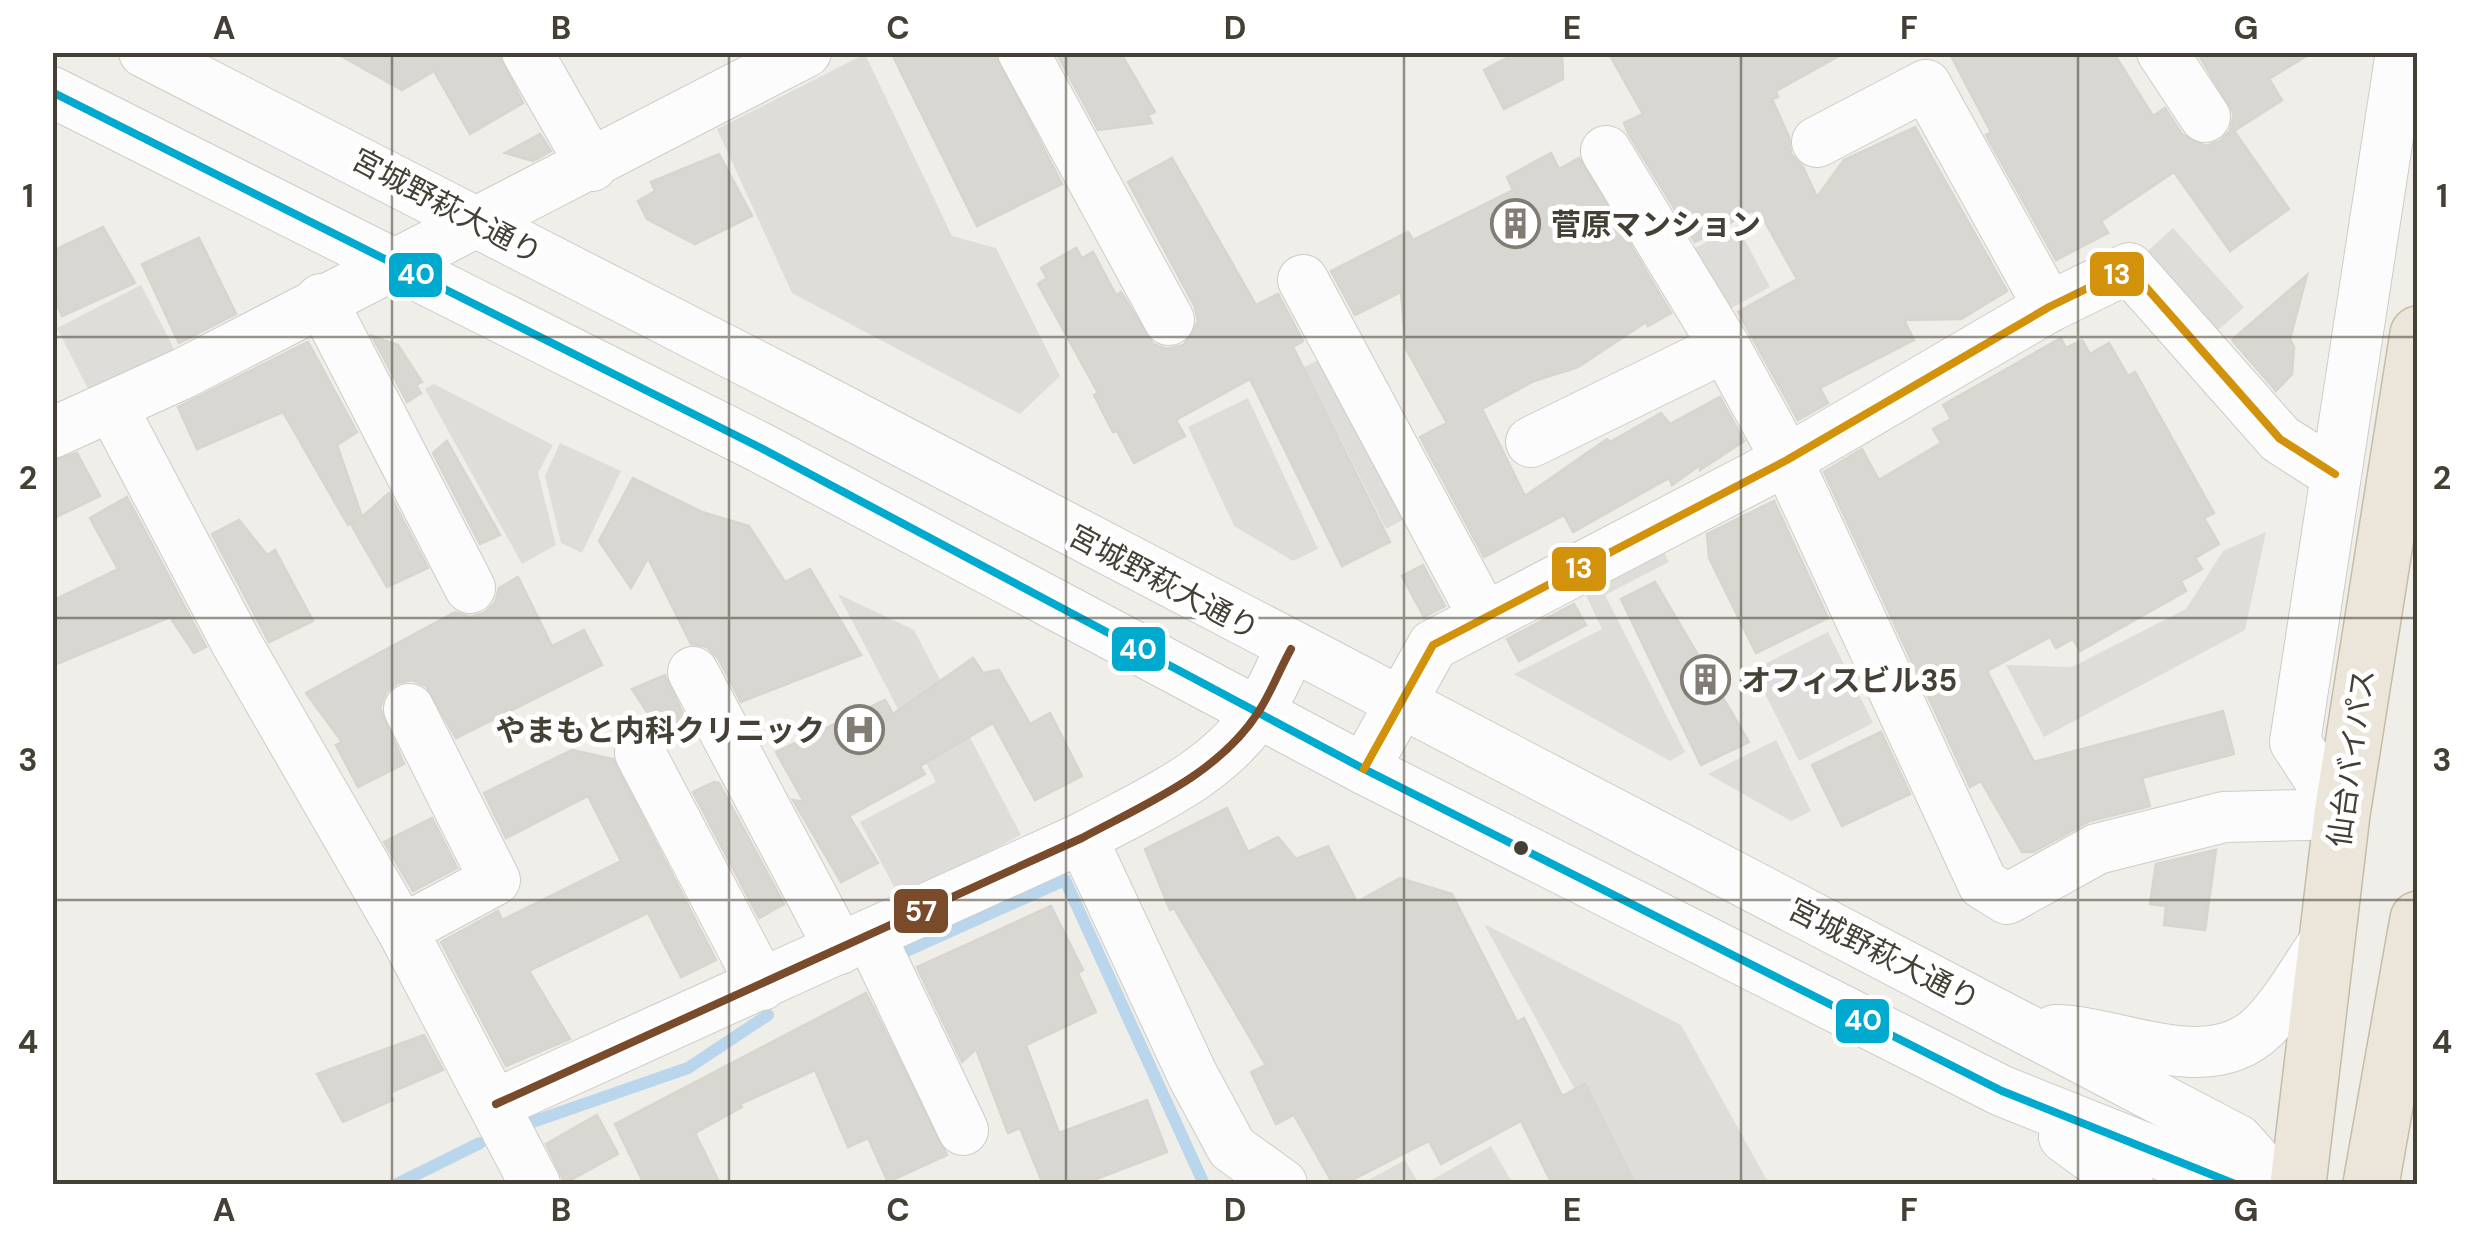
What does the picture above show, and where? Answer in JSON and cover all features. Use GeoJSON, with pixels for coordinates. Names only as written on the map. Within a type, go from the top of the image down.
{"type":"FeatureCollection","features":[{"type":"Feature","properties":{"kind":"highway","name":"仙台バイパス"},"geometry":{"type":"LineString","coordinates":[[2298,1184],[2342,814],[2418,334]]}},
{"type":"Feature","properties":{"kind":"highway"},"geometry":{"type":"LineString","coordinates":[[2371,1184],[2418,919]]}},
{"type":"Feature","properties":{"kind":"street","name":"宮城野萩大通り"},"geometry":{"type":"LineString","coordinates":[[144,52],[2238,1140],[2277,1184]]}},
{"type":"Feature","properties":{"kind":"street"},"geometry":{"type":"LineString","coordinates":[[527,52],[592,166]]}},
{"type":"Feature","properties":{"kind":"street"},"geometry":{"type":"LineString","coordinates":[[52,433],[112,407],[592,166],[806,52]]}},
{"type":"Feature","properties":{"kind":"street"},"geometry":{"type":"LineString","coordinates":[[1023,52],[1169,320]]}},
{"type":"Feature","properties":{"kind":"street"},"geometry":{"type":"LineString","coordinates":[[2162,52],[2205,117]]}},
{"type":"Feature","properties":{"kind":"street"},"geometry":{"type":"LineString","coordinates":[[2342,814],[2295,742],[2401,52]]}},
{"type":"Feature","properties":{"kind":"street"},"geometry":{"type":"LineString","coordinates":[[1817,142],[1926,85],[2050,307]]}},
{"type":"Feature","properties":{"kind":"street"},"geometry":{"type":"LineString","coordinates":[[52,92],[761,448],[1364,769],[2002,1091],[2235,1184]]}},
{"type":"Feature","properties":{"kind":"street"},"geometry":{"type":"LineString","coordinates":[[1606,151],[1725,348],[1787,460],[1982,884],[2007,899],[2097,849],[2224,817],[2342,814]]}},
{"type":"Feature","properties":{"kind":"street"},"geometry":{"type":"LineString","coordinates":[[1364,769],[1432,645],[1787,460],[2050,307],[2129,268],[2280,439],[2335,474]]}},
{"type":"Feature","properties":{"kind":"street"},"geometry":{"type":"LineString","coordinates":[[1303,280],[1484,618]]}},
{"type":"Feature","properties":{"kind":"street"},"geometry":{"type":"LineString","coordinates":[[322,299],[470,588]]}},
{"type":"Feature","properties":{"kind":"street"},"geometry":{"type":"LineString","coordinates":[[1531,442],[1725,348]]}},
{"type":"Feature","properties":{"kind":"street"},"geometry":{"type":"LineString","coordinates":[[112,407],[237,644],[402,930],[536,1184]]}},
{"type":"Feature","properties":{"kind":"street"},"geometry":{"type":"LineString","coordinates":[[496,1104],[1082,838],[1204,769],[1258,712],[1291,648]]}},
{"type":"Feature","properties":{"kind":"street"},"geometry":{"type":"LineString","coordinates":[[694,672],[963,1130]]}},
{"type":"Feature","properties":{"kind":"street"},"geometry":{"type":"LineString","coordinates":[[402,930],[495,880],[410,709]]}},
{"type":"Feature","properties":{"kind":"street"},"geometry":{"type":"LineString","coordinates":[[640,753],[762,985]]}},
{"type":"Feature","properties":{"kind":"street"},"geometry":{"type":"LineString","coordinates":[[1082,838],[1193,1076],[1232,1148],[1282,1184]]}},
{"type":"Feature","properties":{"kind":"street"},"geometry":{"type":"LineString","coordinates":[[2030,1030],[2070,1030],[2198,1054],[2235,1048],[2264,1026],[2327,938]]}},
{"type":"Feature","properties":{"kind":"street"},"geometry":{"type":"LineString","coordinates":[[2002,1091],[2128,1184]]}},
{"type":"Feature","properties":{"kind":"shaded area"},"geometry":{"type":"Polygon","coordinates":[[[865,54],[952,236],[996,248],[1060,376],[1020,414],[792,293],[717,129],[865,54]]]}},
{"type":"Feature","properties":{"kind":"shaded area"},"geometry":{"type":"Polygon","coordinates":[[[1737,226],[1770,287],[1715,317],[1682,255],[1737,226]]]}},
{"type":"Feature","properties":{"kind":"shaded area"},"geometry":{"type":"Polygon","coordinates":[[[2173,228],[2244,307],[2207,340],[2137,261],[2173,228]]]}},
{"type":"Feature","properties":{"kind":"shaded area"},"geometry":{"type":"Polygon","coordinates":[[[141,285],[174,349],[89,391],[57,328],[141,285]]]}},
{"type":"Feature","properties":{"kind":"shaded area"},"geometry":{"type":"Polygon","coordinates":[[[1324,357],[1406,518],[1386,529],[1304,367],[1324,357]]]}},
{"type":"Feature","properties":{"kind":"shaded area"},"geometry":{"type":"Polygon","coordinates":[[[434,384],[553,445],[538,473],[556,545],[522,564],[425,389],[434,384]]]}},
{"type":"Feature","properties":{"kind":"shaded area"},"geometry":{"type":"Polygon","coordinates":[[[1248,398],[1318,549],[1293,561],[1234,526],[1188,427],[1248,398]]]}},
{"type":"Feature","properties":{"kind":"shaded area"},"geometry":{"type":"Polygon","coordinates":[[[560,443],[621,471],[582,553],[561,543],[545,476],[560,443]]]}},
{"type":"Feature","properties":{"kind":"shaded area"},"geometry":{"type":"Polygon","coordinates":[[[2266,532],[2245,630],[2044,737],[2006,665],[2072,667],[2186,609],[2223,551],[2266,532]]]}},
{"type":"Feature","properties":{"kind":"shaded area"},"geometry":{"type":"Polygon","coordinates":[[[1659,542],[1669,562],[1605,595],[1685,752],[1670,761],[1514,674],[1602,629],[1580,583],[1659,542]]]}},
{"type":"Feature","properties":{"kind":"shaded area"},"geometry":{"type":"Polygon","coordinates":[[[838,594],[914,630],[1021,835],[900,898],[860,822],[936,782],[838,594]]]}},
{"type":"Feature","properties":{"kind":"shaded area"},"geometry":{"type":"Polygon","coordinates":[[[1828,632],[1873,723],[1799,761],[1753,670],[1828,632]]]}},
{"type":"Feature","properties":{"kind":"shaded area"},"geometry":{"type":"Polygon","coordinates":[[[1776,740],[1811,811],[1791,821],[1708,774],[1776,740]]]}},
{"type":"Feature","properties":{"kind":"shaded area"},"geometry":{"type":"Polygon","coordinates":[[[1484,924],[1681,1025],[1769,1184],[1627,1184],[1484,924]]]}},
{"type":"Feature","properties":{"kind":"shaded area"},"geometry":{"type":"Polygon","coordinates":[[[1491,1146],[1513,1184],[1425,1184],[1491,1146]]]}},
{"type":"Feature","properties":{"kind":"shaded area"},"geometry":{"type":"Polygon","coordinates":[[[1405,1160],[1419,1184],[1361,1184],[1405,1160]]]}},
{"type":"Feature","properties":{"kind":"building"},"geometry":{"type":"Polygon","coordinates":[[[334,52],[498,52],[523,103],[470,134],[434,71],[402,90],[334,52]]]}},
{"type":"Feature","properties":{"kind":"building"},"geometry":{"type":"Polygon","coordinates":[[[891,52],[994,52],[1062,184],[977,226],[891,52]]]}},
{"type":"Feature","properties":{"kind":"building"},"geometry":{"type":"Polygon","coordinates":[[[1056,52],[1120,52],[1155,112],[1148,115],[1152,123],[1098,130],[1056,52]]]}},
{"type":"Feature","properties":{"kind":"building"},"geometry":{"type":"Polygon","coordinates":[[[1518,52],[1562,52],[1563,79],[1504,109],[1484,70],[1518,52]]]}},
{"type":"Feature","properties":{"kind":"building"},"geometry":{"type":"Polygon","coordinates":[[[1608,52],[1846,52],[1776,91],[1778,97],[1772,99],[1789,137],[1791,154],[1803,167],[1817,197],[1844,160],[1915,127],[2007,291],[1961,319],[1904,320],[1914,340],[1820,388],[1828,403],[1798,420],[1738,312],[1797,279],[1764,220],[1757,222],[1752,211],[1695,242],[1628,133],[1624,123],[1643,114],[1608,52]]]}},
{"type":"Feature","properties":{"kind":"building"},"geometry":{"type":"Polygon","coordinates":[[[1949,52],[2113,52],[2153,116],[2165,108],[2182,134],[2206,146],[2220,141],[2230,131],[2234,114],[2197,52],[2313,52],[2269,79],[2282,100],[2234,131],[2289,209],[2230,251],[2174,172],[2101,221],[2108,233],[2056,260],[1986,135],[1991,132],[1949,52]]]}},
{"type":"Feature","properties":{"kind":"building"},"geometry":{"type":"Polygon","coordinates":[[[540,134],[551,151],[533,161],[505,153],[540,134]]]}},
{"type":"Feature","properties":{"kind":"building"},"geometry":{"type":"Polygon","coordinates":[[[1551,153],[1559,169],[1579,158],[1671,313],[1648,326],[1646,322],[1578,367],[1534,381],[1482,409],[1525,496],[1607,439],[1610,442],[1661,413],[1670,424],[1720,397],[1744,441],[1672,485],[1669,478],[1573,532],[1564,515],[1484,557],[1420,437],[1447,423],[1406,349],[1401,292],[1355,315],[1331,271],[1408,232],[1413,240],[1513,190],[1507,177],[1551,153]]]}},
{"type":"Feature","properties":{"kind":"building"},"geometry":{"type":"Polygon","coordinates":[[[719,154],[752,216],[695,244],[647,219],[638,201],[655,191],[651,182],[719,154]]]}},
{"type":"Feature","properties":{"kind":"building"},"geometry":{"type":"Polygon","coordinates":[[[1172,158],[1256,305],[1278,294],[1303,341],[1293,347],[1390,542],[1342,566],[1250,379],[1176,420],[1185,436],[1134,463],[1117,431],[1113,432],[1094,395],[1098,393],[1038,284],[1047,278],[1041,268],[1076,248],[1082,258],[1093,252],[1116,295],[1121,292],[1153,344],[1167,349],[1184,345],[1198,322],[1195,307],[1128,182],[1172,158]]]}},
{"type":"Feature","properties":{"kind":"building"},"geometry":{"type":"Polygon","coordinates":[[[103,227],[135,283],[62,316],[52,292],[52,251],[103,227]]]}},
{"type":"Feature","properties":{"kind":"building"},"geometry":{"type":"Polygon","coordinates":[[[199,238],[236,314],[179,343],[142,264],[199,238]]]}},
{"type":"Feature","properties":{"kind":"building"},"geometry":{"type":"Polygon","coordinates":[[[2307,275],[2290,339],[2294,347],[2292,374],[2276,391],[2232,340],[2307,275]]]}},
{"type":"Feature","properties":{"kind":"building"},"geometry":{"type":"Polygon","coordinates":[[[372,336],[398,345],[422,382],[416,385],[421,393],[407,402],[372,336]]]}},
{"type":"Feature","properties":{"kind":"building"},"geometry":{"type":"Polygon","coordinates":[[[2061,338],[2066,348],[2082,340],[2090,354],[2109,343],[2128,376],[2135,372],[2214,513],[2204,518],[2219,544],[2195,558],[2202,569],[2181,581],[2186,591],[2080,651],[2073,639],[2056,648],[2050,637],[1987,671],[2034,762],[2223,711],[2234,754],[2142,778],[2150,806],[2090,821],[2033,852],[2022,852],[1981,781],[1970,787],[1824,472],[1862,449],[1879,480],[1941,443],[1933,429],[1951,419],[1943,405],[2061,338]]]}},
{"type":"Feature","properties":{"kind":"building"},"geometry":{"type":"Polygon","coordinates":[[[308,342],[357,432],[337,445],[362,517],[389,493],[428,568],[387,587],[352,526],[359,520],[348,525],[283,412],[197,449],[178,407],[308,342]]]}},
{"type":"Feature","properties":{"kind":"building"},"geometry":{"type":"Polygon","coordinates":[[[447,441],[500,535],[480,544],[433,453],[447,441]]]}},
{"type":"Feature","properties":{"kind":"building"},"geometry":{"type":"Polygon","coordinates":[[[77,453],[100,496],[52,519],[52,461],[77,453]]]}},
{"type":"Feature","properties":{"kind":"building"},"geometry":{"type":"Polygon","coordinates":[[[633,478],[702,512],[749,526],[785,582],[810,569],[861,655],[741,702],[718,658],[707,647],[691,644],[648,558],[631,588],[599,541],[633,478]]]}},
{"type":"Feature","properties":{"kind":"building"},"geometry":{"type":"Polygon","coordinates":[[[127,497],[206,647],[194,653],[170,617],[52,666],[52,601],[118,569],[90,518],[127,497]]]}},
{"type":"Feature","properties":{"kind":"building"},"geometry":{"type":"Polygon","coordinates":[[[1774,501],[1828,618],[1756,653],[1709,558],[1707,534],[1774,501]]]}},
{"type":"Feature","properties":{"kind":"building"},"geometry":{"type":"Polygon","coordinates":[[[239,520],[267,555],[275,550],[313,621],[269,642],[212,534],[239,520]]]}},
{"type":"Feature","properties":{"kind":"building"},"geometry":{"type":"Polygon","coordinates":[[[1423,565],[1445,606],[1424,617],[1402,576],[1423,565]]]}},
{"type":"Feature","properties":{"kind":"building"},"geometry":{"type":"Polygon","coordinates":[[[518,577],[552,646],[584,630],[602,665],[456,738],[426,686],[412,680],[397,683],[386,692],[380,708],[404,764],[358,787],[336,745],[342,742],[306,693],[455,612],[470,617],[484,613],[495,603],[499,588],[518,577]]]}},
{"type":"Feature","properties":{"kind":"building"},"geometry":{"type":"Polygon","coordinates":[[[1655,582],[1749,742],[1701,765],[1621,599],[1655,582]]]}},
{"type":"Feature","properties":{"kind":"building"},"geometry":{"type":"Polygon","coordinates":[[[1574,604],[1586,625],[1519,661],[1507,639],[1574,604]]]}},
{"type":"Feature","properties":{"kind":"building"},"geometry":{"type":"Polygon","coordinates":[[[973,658],[983,673],[999,670],[1030,724],[1050,713],[1082,776],[1035,800],[993,723],[920,766],[925,774],[849,816],[878,863],[841,882],[793,800],[804,802],[776,752],[885,700],[893,714],[973,658]]]}},
{"type":"Feature","properties":{"kind":"building"},"geometry":{"type":"Polygon","coordinates":[[[665,675],[688,725],[662,735],[632,689],[665,675]]]}},
{"type":"Feature","properties":{"kind":"building"},"geometry":{"type":"Polygon","coordinates":[[[1881,732],[1910,794],[1842,826],[1812,765],[1881,732]]]}},
{"type":"Feature","properties":{"kind":"building"},"geometry":{"type":"Polygon","coordinates":[[[572,750],[613,759],[716,960],[681,977],[648,913],[529,971],[570,1039],[506,1066],[441,942],[498,911],[502,920],[621,861],[588,796],[506,838],[484,793],[572,750]]]}},
{"type":"Feature","properties":{"kind":"building"},"geometry":{"type":"Polygon","coordinates":[[[719,783],[784,904],[759,918],[693,792],[719,783]]]}},
{"type":"Feature","properties":{"kind":"building"},"geometry":{"type":"Polygon","coordinates":[[[1227,808],[1248,852],[1278,837],[1296,859],[1328,846],[1357,902],[1400,878],[1452,894],[1517,1022],[1524,1018],[1562,1096],[1585,1084],[1635,1184],[1552,1184],[1521,1121],[1441,1164],[1429,1141],[1344,1184],[1333,1184],[1294,1115],[1276,1124],[1251,1072],[1266,1065],[1174,908],[1170,910],[1145,849],[1227,808]]]}},
{"type":"Feature","properties":{"kind":"building"},"geometry":{"type":"Polygon","coordinates":[[[432,818],[457,868],[413,891],[384,842],[432,818]]]}},
{"type":"Feature","properties":{"kind":"building"},"geometry":{"type":"Polygon","coordinates":[[[2216,850],[2205,930],[2164,925],[2166,906],[2150,904],[2156,864],[2216,850]]]}},
{"type":"Feature","properties":{"kind":"building"},"geometry":{"type":"Polygon","coordinates":[[[1051,906],[1083,970],[1078,973],[1096,1012],[1026,1045],[1059,1133],[1147,1100],[1167,1152],[1083,1184],[1043,1184],[1020,1128],[1008,1133],[976,1049],[962,1062],[917,967],[1051,906]]]}},
{"type":"Feature","properties":{"kind":"building"},"geometry":{"type":"Polygon","coordinates":[[[866,993],[947,1155],[888,1182],[868,1138],[848,1147],[815,1070],[740,1104],[742,1107],[695,1133],[720,1184],[644,1184],[615,1124],[866,993]]]}},
{"type":"Feature","properties":{"kind":"building"},"geometry":{"type":"Polygon","coordinates":[[[424,1035],[443,1070],[389,1093],[393,1100],[343,1122],[317,1074],[424,1035]]]}},
{"type":"Feature","properties":{"kind":"building"},"geometry":{"type":"Polygon","coordinates":[[[597,1115],[618,1154],[565,1183],[546,1144],[597,1115]]]}},
{"type":"Feature","properties":{"kind":"waterway"},"geometry":{"type":"LineString","coordinates":[[893,957],[1065,880],[1204,1184]]}},
{"type":"Feature","properties":{"kind":"waterway"},"geometry":{"type":"LineString","coordinates":[[518,1127],[688,1068],[768,1015]]}},
{"type":"Feature","properties":{"kind":"waterway"},"geometry":{"type":"LineString","coordinates":[[397,1184],[480,1143]]}},
{"type":"Feature","properties":{"kind":"transit line","name":"40"},"geometry":{"type":"LineString","coordinates":[[52,92],[761,448],[1364,769],[2002,1091],[2235,1184]]}},
{"type":"Feature","properties":{"kind":"transit line","name":"13"},"geometry":{"type":"LineString","coordinates":[[1364,769],[1433,645],[1787,460],[2049,307],[2129,268],[2280,439],[2335,474]]}},
{"type":"Feature","properties":{"kind":"transit line","name":"57"},"geometry":{"type":"LineString","coordinates":[[496,1104],[1082,838],[1155,799],[1202,770],[1242,733],[1263,704],[1291,649]]}},
{"type":"Feature","properties":{"kind":"place","name":"菅原マンション"},"geometry":{"type":"Point","coordinates":[1516,224]}},
{"type":"Feature","properties":{"kind":"place","name":"オフィスビル35"},"geometry":{"type":"Point","coordinates":[1706,680]}},
{"type":"Feature","properties":{"kind":"place","name":"やまもと内科クリニック"},"geometry":{"type":"Point","coordinates":[860,730]}}]}
